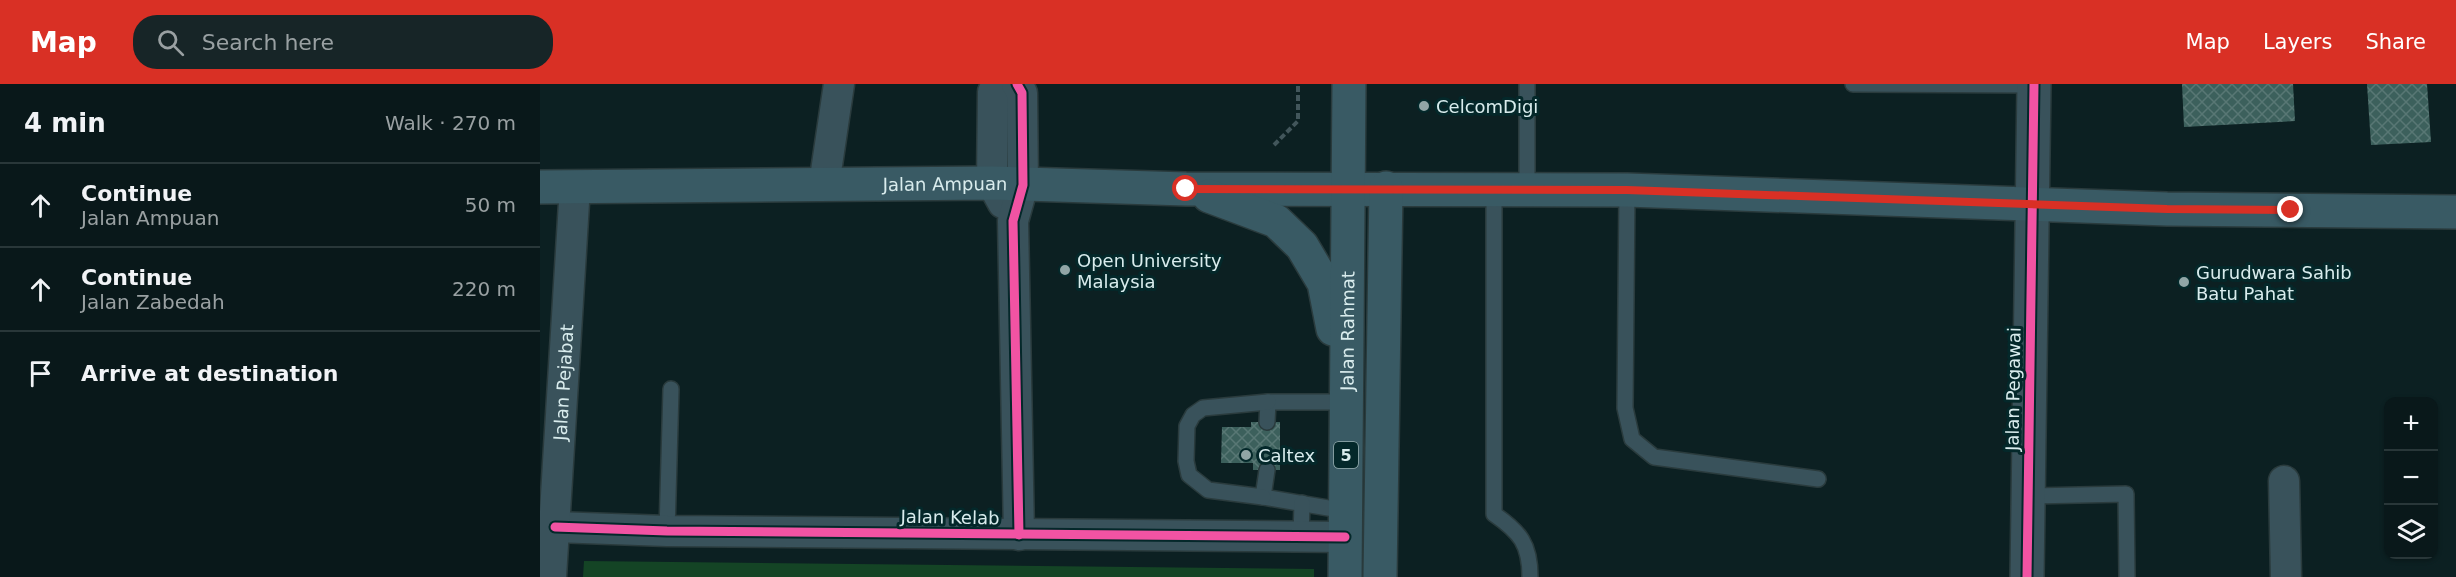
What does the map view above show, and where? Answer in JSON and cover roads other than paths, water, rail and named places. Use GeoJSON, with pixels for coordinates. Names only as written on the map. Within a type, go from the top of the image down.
{"type":"FeatureCollection","features":[{"type":"Feature","properties":{"kind":"main road","name":"Jalan Rahmat"},"geometry":{"type":"LineString","coordinates":[[1345,577],[1348,84]]}},
{"type":"Feature","properties":{"kind":"main road","name":"Jalan Ampuan"},"geometry":{"type":"LineString","coordinates":[[540,187],[1007,184],[1186,189],[1627,190],[2032,202],[2167,209],[2456,212]]}},
{"type":"Feature","properties":{"kind":"main road","name":"Jalan Rahmat"},"geometry":{"type":"LineString","coordinates":[[1380,577],[1386,188]]}},
{"type":"Feature","properties":{"kind":"main road"},"geometry":{"type":"LineString","coordinates":[[1186,189],[1276,221],[1302,246],[1324,283],[1347,402]]}},
{"type":"Feature","properties":{"kind":"street"},"geometry":{"type":"LineString","coordinates":[[824,185],[839,84]]}},
{"type":"Feature","properties":{"kind":"street"},"geometry":{"type":"LineString","coordinates":[[999,84],[993,92],[1013,221],[1019,535]]}},
{"type":"Feature","properties":{"kind":"street"},"geometry":{"type":"LineString","coordinates":[[1007,184],[1022,93],[1017,84]]}},
{"type":"Feature","properties":{"kind":"street","name":"Jalan Pegawai"},"geometry":{"type":"LineString","coordinates":[[2027,577],[2034,85]]}},
{"type":"Feature","properties":{"kind":"street","name":"Jalan Pejabat"},"geometry":{"type":"LineString","coordinates":[[551,577],[575,186]]}},
{"type":"Feature","properties":{"kind":"street"},"geometry":{"type":"LineString","coordinates":[[2284,481],[2286,577]]}},
{"type":"Feature","properties":{"kind":"street","name":"Jalan Kelab"},"geometry":{"type":"LineString","coordinates":[[555,527],[667,531],[1301,537],[1346,524]]}},
{"type":"Feature","properties":{"kind":"lane"},"geometry":{"type":"LineString","coordinates":[[1527,84],[1527,189]]}},
{"type":"Feature","properties":{"kind":"lane"},"geometry":{"type":"LineString","coordinates":[[1853,84],[2034,85]]}},
{"type":"Feature","properties":{"kind":"lane"},"geometry":{"type":"LineString","coordinates":[[1494,189],[1494,514],[1514,528],[1530,556],[1530,577]]}},
{"type":"Feature","properties":{"kind":"lane"},"geometry":{"type":"LineString","coordinates":[[1627,190],[1625,408],[1632,439],[1654,457],[1818,479]]}},
{"type":"Feature","properties":{"kind":"lane"},"geometry":{"type":"LineString","coordinates":[[667,531],[671,389]]}},
{"type":"Feature","properties":{"kind":"lane"},"geometry":{"type":"LineString","coordinates":[[1267,422],[1268,402]]}},
{"type":"Feature","properties":{"kind":"lane"},"geometry":{"type":"LineString","coordinates":[[1346,524],[1302,502],[1230,495],[1208,490],[1189,475],[1186,460],[1187,426],[1193,415],[1203,408],[1268,402],[1347,402]]}},
{"type":"Feature","properties":{"kind":"lane"},"geometry":{"type":"LineString","coordinates":[[1263,497],[1266,470]]}},
{"type":"Feature","properties":{"kind":"lane"},"geometry":{"type":"LineString","coordinates":[[2027,496],[2126,495],[2127,577]]}},
{"type":"Feature","properties":{"kind":"lane"},"geometry":{"type":"LineString","coordinates":[[1301,537],[1302,502]]}},
{"type":"Feature","properties":{"kind":"place","name":"CelcomDigi"},"geometry":{"type":"Point","coordinates":[1424,106]}},
{"type":"Feature","properties":{"kind":"place","name":"Open University Malaysia"},"geometry":{"type":"Point","coordinates":[1065,270]}},
{"type":"Feature","properties":{"kind":"place","name":"Gurudwara Sahib Batu Pahat"},"geometry":{"type":"Point","coordinates":[2184,282]}},
{"type":"Feature","properties":{"kind":"place","name":"Caltex"},"geometry":{"type":"Point","coordinates":[1246,455]}}]}
